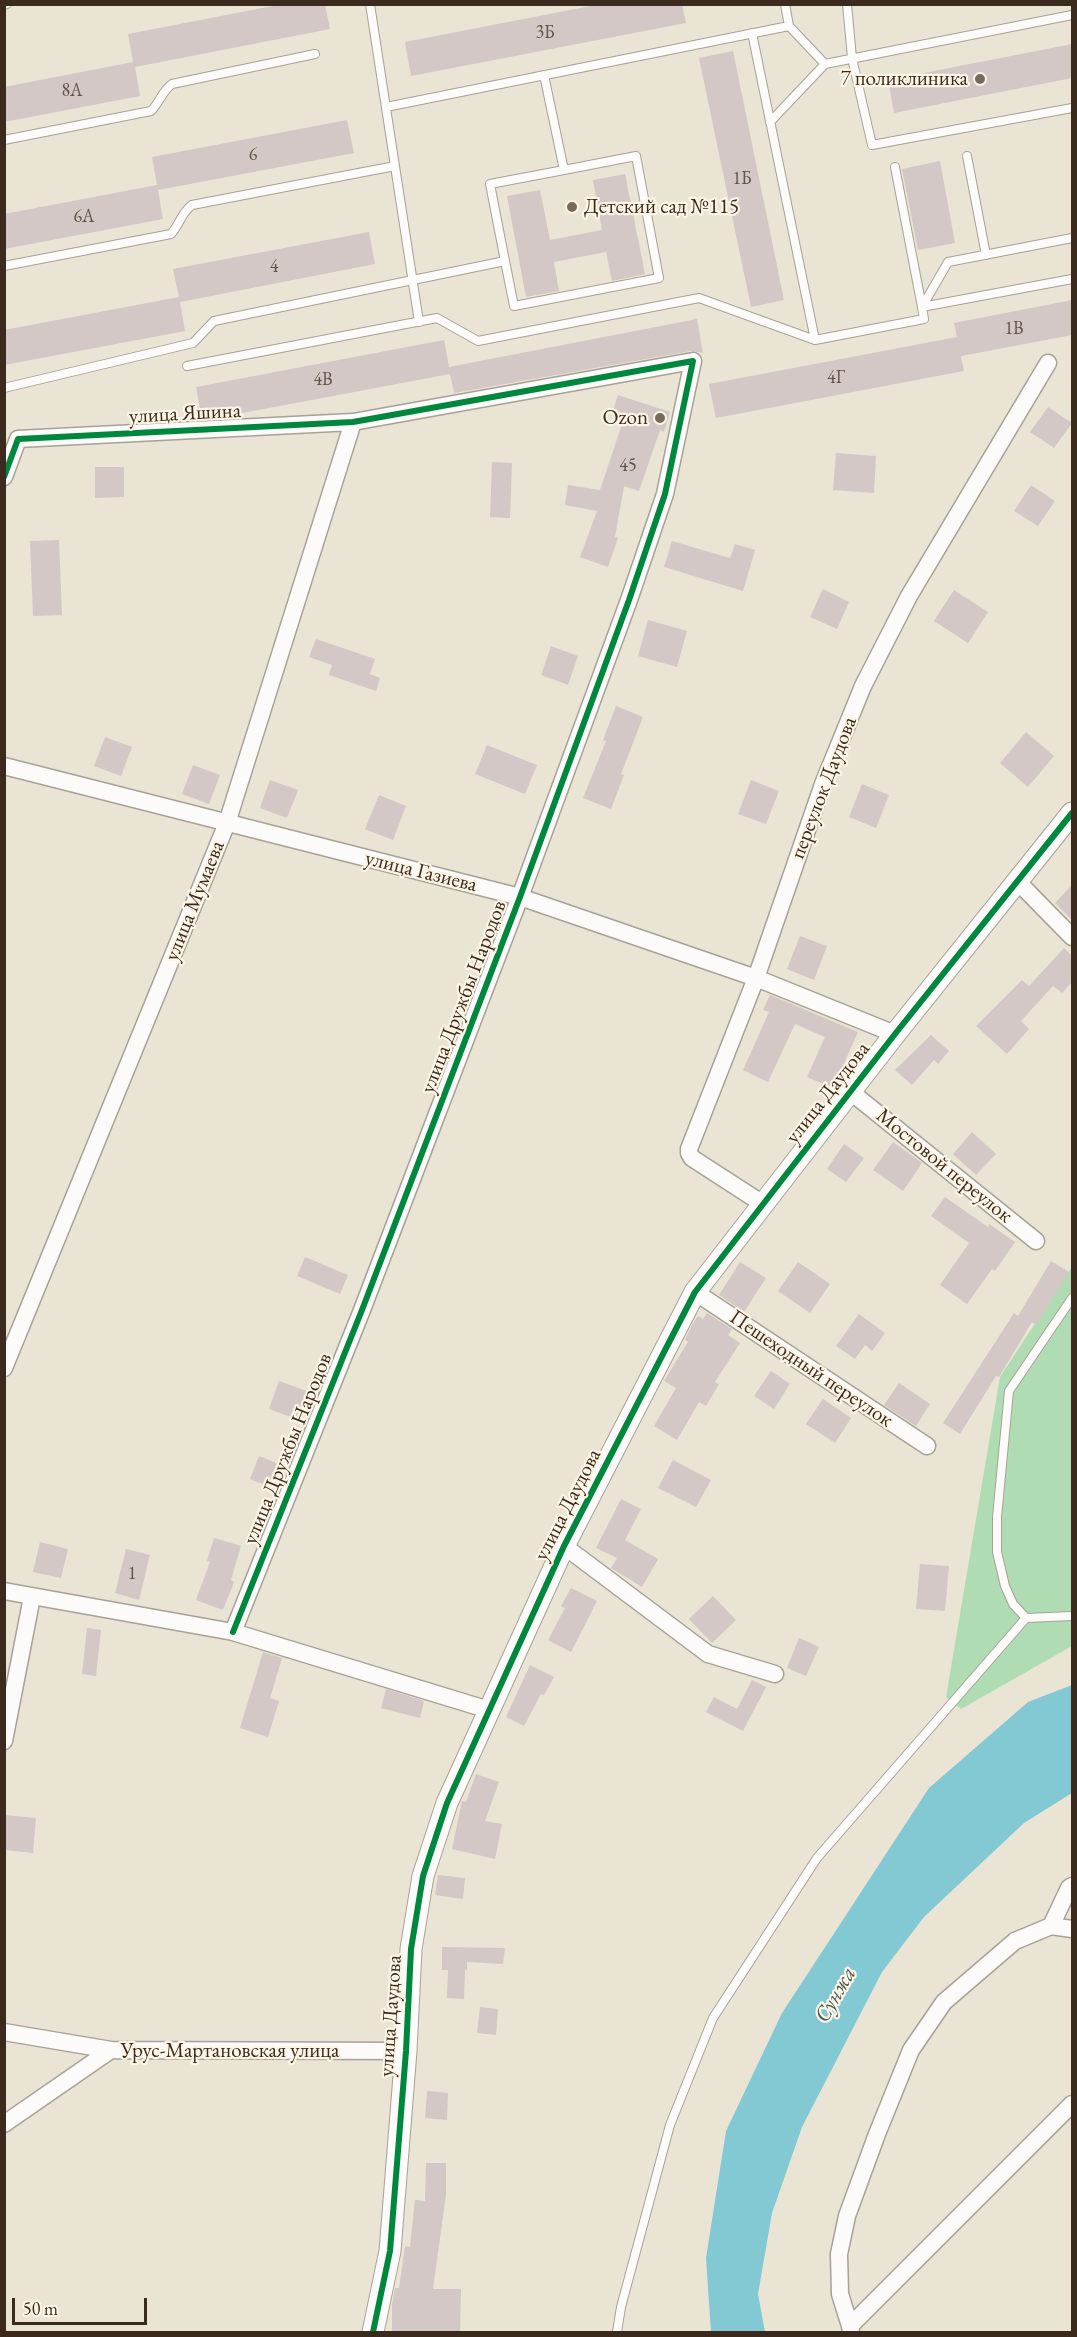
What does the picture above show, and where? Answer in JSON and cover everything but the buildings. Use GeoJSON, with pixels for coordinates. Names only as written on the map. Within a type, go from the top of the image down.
{"type":"FeatureCollection","features":[{"type":"Feature","properties":{"kind":"street","name":"улица Яшина"},"geometry":{"type":"LineString","coordinates":[[11,439],[352,422],[693,361]]}},
{"type":"Feature","properties":{"kind":"street","name":"улица Дружбы Народов"},"geometry":{"type":"LineString","coordinates":[[232,1632],[362,1310],[520,897],[629,600],[665,494],[693,361]]}},
{"type":"Feature","properties":{"kind":"street","name":"переулок Даудова"},"geometry":{"type":"LineString","coordinates":[[763,1204],[692,1158],[689,1153],[756,978],[823,784],[863,686],[909,596],[1048,363]]}},
{"type":"Feature","properties":{"kind":"street","name":"улица Мумаева"},"geometry":{"type":"LineString","coordinates":[[4,1368],[227,824],[352,422]]}},
{"type":"Feature","properties":{"kind":"street"},"geometry":{"type":"LineString","coordinates":[[4,477],[11,439]]}},
{"type":"Feature","properties":{"kind":"street","name":"улица Газиева"},"geometry":{"type":"LineString","coordinates":[[4,766],[520,897],[756,978],[895,1034]]}},
{"type":"Feature","properties":{"kind":"street","name":"улица Даудова"},"geometry":{"type":"LineString","coordinates":[[373,2332],[390,2251],[406,2051],[411,1949],[423,1876],[447,1803],[564,1546],[695,1292],[895,1034],[1072,813]]}},
{"type":"Feature","properties":{"kind":"street"},"geometry":{"type":"LineString","coordinates":[[1018,882],[1072,938]]}},
{"type":"Feature","properties":{"kind":"street","name":"Мостовой переулок"},"geometry":{"type":"LineString","coordinates":[[851,1092],[1036,1241]]}},
{"type":"Feature","properties":{"kind":"street","name":"Пешеходный переулок"},"geometry":{"type":"LineString","coordinates":[[695,1292],[927,1446]]}},
{"type":"Feature","properties":{"kind":"street"},"geometry":{"type":"LineString","coordinates":[[564,1546],[708,1654],[775,1674]]}},
{"type":"Feature","properties":{"kind":"street"},"geometry":{"type":"LineString","coordinates":[[4,1591],[232,1632],[489,1710]]}},
{"type":"Feature","properties":{"kind":"street"},"geometry":{"type":"LineString","coordinates":[[4,1741],[32,1597]]}},
{"type":"Feature","properties":{"kind":"street"},"geometry":{"type":"LineString","coordinates":[[1051,1926],[1072,1886]]}},
{"type":"Feature","properties":{"kind":"street"},"geometry":{"type":"LineString","coordinates":[[1072,1929],[1051,1926],[1015,1941],[944,2002],[911,2050],[847,2216],[839,2254],[840,2294],[850,2329],[1072,2104]]}},
{"type":"Feature","properties":{"kind":"street"},"geometry":{"type":"LineString","coordinates":[[4,2032],[111,2050]]}},
{"type":"Feature","properties":{"kind":"street","name":"Урус-Мартановская улица"},"geometry":{"type":"LineString","coordinates":[[4,2124],[111,2050],[406,2051]]}},
{"type":"Feature","properties":{"kind":"lane"},"geometry":{"type":"LineString","coordinates":[[370,4],[419,322]]}},
{"type":"Feature","properties":{"kind":"lane"},"geometry":{"type":"LineString","coordinates":[[784,4],[789,26],[825,64]]}},
{"type":"Feature","properties":{"kind":"lane"},"geometry":{"type":"LineString","coordinates":[[847,4],[852,58],[872,145],[1072,108]]}},
{"type":"Feature","properties":{"kind":"lane"},"geometry":{"type":"LineString","coordinates":[[770,122],[825,64],[1072,15]]}},
{"type":"Feature","properties":{"kind":"lane"},"geometry":{"type":"LineString","coordinates":[[386,107],[789,26]]}},
{"type":"Feature","properties":{"kind":"lane"},"geometry":{"type":"LineString","coordinates":[[752,33],[815,340]]}},
{"type":"Feature","properties":{"kind":"lane"},"geometry":{"type":"LineString","coordinates":[[4,140],[151,111],[158,105],[165,89],[172,84],[315,54]]}},
{"type":"Feature","properties":{"kind":"lane"},"geometry":{"type":"LineString","coordinates":[[544,75],[564,170]]}},
{"type":"Feature","properties":{"kind":"lane"},"geometry":{"type":"LineString","coordinates":[[636,156],[659,278],[514,306],[490,184],[564,170],[636,156]]}},
{"type":"Feature","properties":{"kind":"lane"},"geometry":{"type":"LineString","coordinates":[[967,156],[986,255]]}},
{"type":"Feature","properties":{"kind":"lane"},"geometry":{"type":"LineString","coordinates":[[4,266],[171,234],[178,226],[184,211],[192,205],[395,166]]}},
{"type":"Feature","properties":{"kind":"lane"},"geometry":{"type":"LineString","coordinates":[[187,366],[437,318],[478,341],[699,298],[815,340],[924,319],[895,167]]}},
{"type":"Feature","properties":{"kind":"lane"},"geometry":{"type":"LineString","coordinates":[[922,308],[948,262],[1072,238]]}},
{"type":"Feature","properties":{"kind":"lane"},"geometry":{"type":"LineString","coordinates":[[4,388],[193,343],[214,321],[505,261]]}},
{"type":"Feature","properties":{"kind":"lane"},"geometry":{"type":"LineString","coordinates":[[922,308],[1072,279]]}},
{"type":"Feature","properties":{"kind":"lane"},"geometry":{"type":"LineString","coordinates":[[1026,1618],[1013,1604],[1005,1586],[997,1552],[997,1517],[1009,1391],[1072,1298]]}},
{"type":"Feature","properties":{"kind":"lane"},"geometry":{"type":"LineString","coordinates":[[617,2332],[621,2307],[670,2125],[713,2018],[817,1858],[1026,1618],[1072,1616]]}},
{"type":"Feature","properties":{"kind":"green space"},"geometry":{"type":"Polygon","coordinates":[[[1072,1267],[1072,1646],[961,1709],[946,1697],[1000,1377],[1072,1267]]]}},
{"type":"Feature","properties":{"kind":"water","name":"Сунжа"},"geometry":{"type":"Polygon","coordinates":[[[1072,1685],[1072,1793],[1024,1823],[924,1917],[882,1972],[802,2127],[772,2213],[758,2294],[765,2332],[711,2332],[706,2258],[726,2131],[782,2013],[929,1788],[1028,1702],[1072,1685]]]}},
{"type":"Feature","properties":{"kind":"cycle path"},"geometry":{"type":"LineString","coordinates":[[4,477],[18,439],[353,422],[693,361],[665,494],[629,600],[520,897],[362,1310],[233,1632]]}},
{"type":"Feature","properties":{"kind":"cycle path"},"geometry":{"type":"LineString","coordinates":[[373,2332],[390,2251],[406,2051],[411,1949],[423,1876],[447,1803],[564,1546],[695,1292],[895,1034],[1072,813]]}},
{"type":"Feature","properties":{"kind":"place","name":"7 поликлиника"},"geometry":{"type":"Point","coordinates":[980,79]}},
{"type":"Feature","properties":{"kind":"place","name":"Детский сад №115"},"geometry":{"type":"Point","coordinates":[572,207]}},
{"type":"Feature","properties":{"kind":"place","name":"Ozon"},"geometry":{"type":"Point","coordinates":[660,418]}}]}
